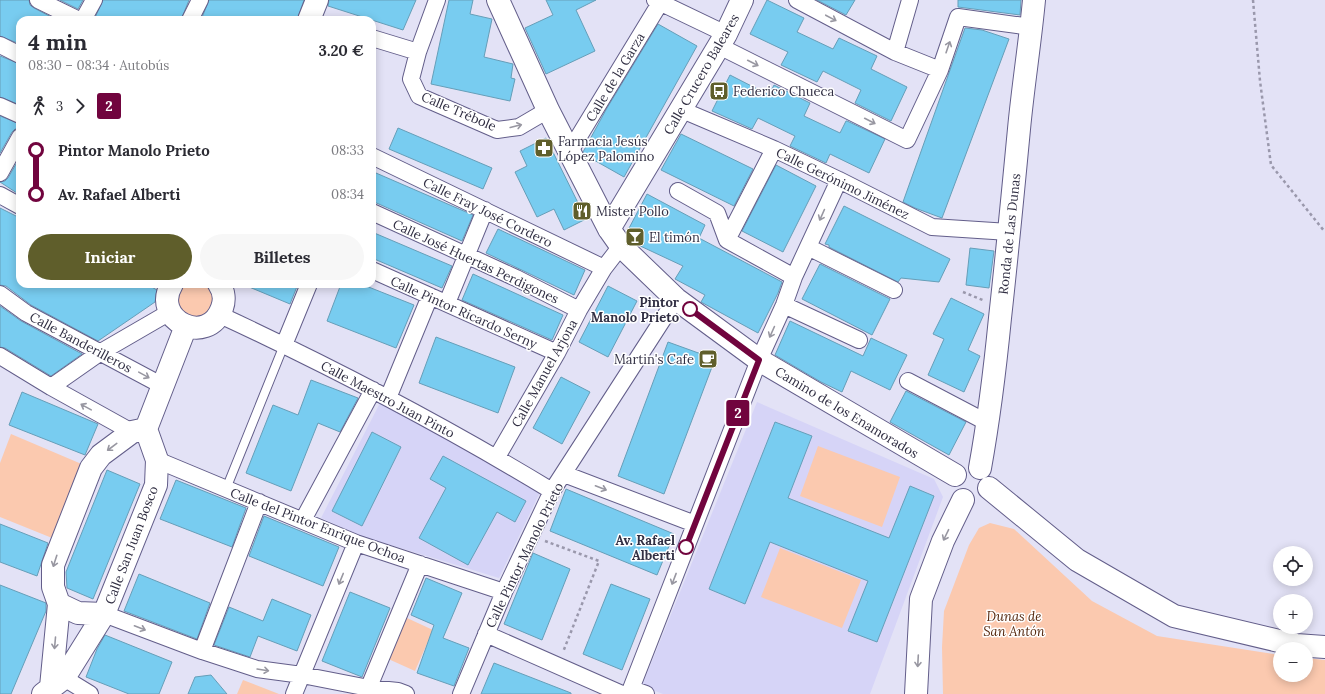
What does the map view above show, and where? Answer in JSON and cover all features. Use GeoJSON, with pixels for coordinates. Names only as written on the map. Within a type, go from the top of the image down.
{"type":"FeatureCollection","features":[{"type":"Feature","properties":{"kind":"street"},"geometry":{"type":"LineString","coordinates":[[38,0],[71,16]]}},
{"type":"Feature","properties":{"kind":"street"},"geometry":{"type":"LineString","coordinates":[[85,16],[94,0]]}},
{"type":"Feature","properties":{"kind":"street"},"geometry":{"type":"LineString","coordinates":[[192,16],[200,0]]}},
{"type":"Feature","properties":{"kind":"street","name":"Calle Trébole"},"geometry":{"type":"LineString","coordinates":[[437,0],[410,79],[418,96],[497,130],[519,126],[548,110]]}},
{"type":"Feature","properties":{"kind":"street","name":"Camino de los Enamorados"},"geometry":{"type":"LineString","coordinates":[[498,0],[548,110],[615,238],[676,299],[759,360],[955,475]]}},
{"type":"Feature","properties":{"kind":"street","name":"Calle Crucero Baleares"},"geometry":{"type":"LineString","coordinates":[[615,238],[742,0]]}},
{"type":"Feature","properties":{"kind":"street"},"geometry":{"type":"LineString","coordinates":[[797,0],[895,52],[940,70]]}},
{"type":"Feature","properties":{"kind":"street"},"geometry":{"type":"LineString","coordinates":[[895,52],[910,0]]}},
{"type":"Feature","properties":{"kind":"street","name":"Ronda de Las Dunas"},"geometry":{"type":"LineString","coordinates":[[980,468],[988,423],[1009,232],[1024,72],[1034,0]]}},
{"type":"Feature","properties":{"kind":"street"},"geometry":{"type":"LineString","coordinates":[[658,1],[722,40],[908,140],[940,70],[958,17],[1031,27]]}},
{"type":"Feature","properties":{"kind":"street","name":"Calle de la Garza"},"geometry":{"type":"LineString","coordinates":[[570,151],[658,1]]}},
{"type":"Feature","properties":{"kind":"street"},"geometry":{"type":"LineString","coordinates":[[376,39],[418,52]]}},
{"type":"Feature","properties":{"kind":"street"},"geometry":{"type":"LineString","coordinates":[[0,44],[16,52]]}},
{"type":"Feature","properties":{"kind":"street"},"geometry":{"type":"LineString","coordinates":[[0,106],[16,113]]}},
{"type":"Feature","properties":{"kind":"street","name":"Calle Gerónimo Jiménez"},"geometry":{"type":"LineString","coordinates":[[682,110],[774,149],[932,227],[1009,232]]}},
{"type":"Feature","properties":{"kind":"street"},"geometry":{"type":"LineString","coordinates":[[0,173],[16,144]]}},
{"type":"Feature","properties":{"kind":"street"},"geometry":{"type":"LineString","coordinates":[[727,240],[774,149]]}},
{"type":"Feature","properties":{"kind":"street","name":"Calle Fray José Cordero"},"geometry":{"type":"LineString","coordinates":[[376,158],[604,268]]}},
{"type":"Feature","properties":{"kind":"street"},"geometry":{"type":"LineString","coordinates":[[486,634],[557,665],[632,693],[695,524],[759,360],[784,305],[794,277],[839,180]]}},
{"type":"Feature","properties":{"kind":"street"},"geometry":{"type":"LineString","coordinates":[[678,191],[717,213],[727,240],[794,277]]}},
{"type":"Feature","properties":{"kind":"street"},"geometry":{"type":"LineString","coordinates":[[0,195],[16,204]]}},
{"type":"Feature","properties":{"kind":"street"},"geometry":{"type":"LineString","coordinates":[[447,303],[485,210]]}},
{"type":"Feature","properties":{"kind":"street","name":"Calle José Huertas Perdigones"},"geometry":{"type":"LineString","coordinates":[[376,214],[516,278],[579,310]]}},
{"type":"Feature","properties":{"kind":"street","name":"Calle Manuel Arjona"},"geometry":{"type":"LineString","coordinates":[[497,457],[557,354],[579,310],[604,268],[615,238]]}},
{"type":"Feature","properties":{"kind":"street"},"geometry":{"type":"LineString","coordinates":[[808,247],[894,290]]}},
{"type":"Feature","properties":{"kind":"street","name":"Calle Pintor Ricardo Serny"},"geometry":{"type":"LineString","coordinates":[[376,272],[557,354]]}},
{"type":"Feature","properties":{"kind":"street"},"geometry":{"type":"LineString","coordinates":[[168,288],[168,304],[178,319],[195,328],[205,326],[213,322],[220,315],[224,296],[221,288]]}},
{"type":"Feature","properties":{"kind":"street"},"geometry":{"type":"LineString","coordinates":[[284,345],[307,288]]}},
{"type":"Feature","properties":{"kind":"street","name":"Calle Banderilleros"},"geometry":{"type":"LineString","coordinates":[[0,294],[26,313],[163,386]]}},
{"type":"Feature","properties":{"kind":"street"},"geometry":{"type":"LineString","coordinates":[[388,398],[430,296]]}},
{"type":"Feature","properties":{"kind":"street","name":"Calle Pintor Manolo Prieto"},"geometry":{"type":"LineString","coordinates":[[461,694],[504,592],[552,492],[676,299]]}},
{"type":"Feature","properties":{"kind":"street"},"geometry":{"type":"LineString","coordinates":[[784,305],[859,340]]}},
{"type":"Feature","properties":{"kind":"street","name":"Calle Maestro Juan Pinto"},"geometry":{"type":"LineString","coordinates":[[220,315],[284,345],[373,390],[497,457],[552,492]]}},
{"type":"Feature","properties":{"kind":"street"},"geometry":{"type":"LineString","coordinates":[[51,388],[101,352],[178,319]]}},
{"type":"Feature","properties":{"kind":"street"},"geometry":{"type":"LineString","coordinates":[[90,694],[53,686],[59,604],[53,587],[53,565],[91,468],[101,455],[139,430],[163,386],[178,319]]}},
{"type":"Feature","properties":{"kind":"street"},"geometry":{"type":"LineString","coordinates":[[0,356],[51,388],[139,430]]}},
{"type":"Feature","properties":{"kind":"street"},"geometry":{"type":"LineString","coordinates":[[908,381],[988,423]]}},
{"type":"Feature","properties":{"kind":"street"},"geometry":{"type":"LineString","coordinates":[[303,520],[373,390]]}},
{"type":"Feature","properties":{"kind":"street","name":"Calle San Juan Bosco"},"geometry":{"type":"LineString","coordinates":[[53,686],[104,614],[156,485],[157,460],[139,430]]}},
{"type":"Feature","properties":{"kind":"street","name":"Calle del Pintor Enrique Ochoa"},"geometry":{"type":"LineString","coordinates":[[157,460],[356,543],[504,592]]}},
{"type":"Feature","properties":{"kind":"street"},"geometry":{"type":"LineString","coordinates":[[916,694],[921,599],[943,541],[976,497],[988,476],[980,468],[969,466],[958,471],[955,475],[953,487],[958,497],[976,497],[1078,560],[1174,616],[1296,645],[1325,647]]}},
{"type":"Feature","properties":{"kind":"street"},"geometry":{"type":"LineString","coordinates":[[564,474],[695,524]]}},
{"type":"Feature","properties":{"kind":"street"},"geometry":{"type":"LineString","coordinates":[[931,694],[934,603],[976,497]]}},
{"type":"Feature","properties":{"kind":"street"},"geometry":{"type":"LineString","coordinates":[[202,651],[260,502]]}},
{"type":"Feature","properties":{"kind":"street"},"geometry":{"type":"LineString","coordinates":[[294,694],[356,543]]}},
{"type":"Feature","properties":{"kind":"street"},"geometry":{"type":"LineString","coordinates":[[367,691],[420,564]]}},
{"type":"Feature","properties":{"kind":"street"},"geometry":{"type":"LineString","coordinates":[[59,604],[78,613],[104,614],[202,651],[257,669],[302,675],[367,691],[398,691],[406,694]]}},
{"type":"Feature","properties":{"kind":"lane"},"geometry":{"type":"LineString","coordinates":[[226,490],[284,345]]}},
{"type":"Feature","properties":{"kind":"path"},"geometry":{"type":"LineString","coordinates":[[1252,0],[1260,81],[1271,165],[1325,232]]}},
{"type":"Feature","properties":{"kind":"path"},"geometry":{"type":"LineString","coordinates":[[963,292],[1001,307]]}},
{"type":"Feature","properties":{"kind":"path"},"geometry":{"type":"LineString","coordinates":[[531,536],[600,561],[557,665]]}},
{"type":"Feature","properties":{"kind":"shaded area"},"geometry":{"type":"Polygon","coordinates":[[[757,402],[934,479],[943,497],[870,694],[663,694],[642,686],[757,402]]]}},
{"type":"Feature","properties":{"kind":"shaded area"},"geometry":{"type":"Polygon","coordinates":[[[380,403],[543,486],[499,578],[361,536],[321,518],[380,403]]]}},
{"type":"Feature","properties":{"kind":"green space"},"geometry":{"type":"Polygon","coordinates":[[[182,288],[212,288],[214,290],[215,310],[193,320],[178,309],[177,301],[182,288]]]}},
{"type":"Feature","properties":{"kind":"green space"},"geometry":{"type":"Polygon","coordinates":[[[11,434],[91,468],[62,542],[0,517],[0,463],[11,434]]]}},
{"type":"Feature","properties":{"kind":"green space"},"geometry":{"type":"Polygon","coordinates":[[[818,446],[900,477],[882,527],[800,496],[818,446]]]}},
{"type":"Feature","properties":{"kind":"green space","name":"Dunas de San Antón"},"geometry":{"type":"Polygon","coordinates":[[[990,523],[1014,529],[1092,601],[1157,636],[1273,654],[1273,682],[1313,682],[1313,659],[1325,660],[1325,694],[943,694],[942,647],[944,611],[969,545],[979,528],[990,523]]]}},
{"type":"Feature","properties":{"kind":"green space"},"geometry":{"type":"Polygon","coordinates":[[[780,548],[861,580],[842,628],[761,597],[780,548]]]}},
{"type":"Feature","properties":{"kind":"green space"},"geometry":{"type":"Polygon","coordinates":[[[394,612],[433,630],[415,671],[375,653],[394,612]]]}},
{"type":"Feature","properties":{"kind":"green space"},"geometry":{"type":"Polygon","coordinates":[[[243,680],[279,694],[237,694],[243,680]]]}},
{"type":"Feature","properties":{"kind":"building"},"geometry":{"type":"Polygon","coordinates":[[[0,0],[29,0],[30,5],[49,16],[16,16],[16,42],[0,36],[0,0]]]}},
{"type":"Feature","properties":{"kind":"building"},"geometry":{"type":"Polygon","coordinates":[[[60,0],[83,0],[78,9],[60,0]]]}},
{"type":"Feature","properties":{"kind":"building"},"geometry":{"type":"Polygon","coordinates":[[[103,0],[189,0],[183,16],[96,16],[103,0]]]}},
{"type":"Feature","properties":{"kind":"building"},"geometry":{"type":"Polygon","coordinates":[[[209,0],[304,0],[298,16],[203,16],[209,0]]]}},
{"type":"Feature","properties":{"kind":"building"},"geometry":{"type":"Polygon","coordinates":[[[329,0],[416,0],[403,30],[376,21],[376,16],[359,16],[328,6],[329,0]]]}},
{"type":"Feature","properties":{"kind":"building"},"geometry":{"type":"Polygon","coordinates":[[[449,0],[473,0],[470,14],[492,19],[484,57],[513,64],[511,78],[515,79],[510,101],[431,84],[449,0]]]}},
{"type":"Feature","properties":{"kind":"building"},"geometry":{"type":"Polygon","coordinates":[[[546,0],[596,0],[576,10],[595,51],[546,74],[525,28],[553,15],[546,0]]]}},
{"type":"Feature","properties":{"kind":"building"},"geometry":{"type":"Polygon","coordinates":[[[767,0],[804,18],[797,32],[833,49],[839,38],[877,56],[871,69],[907,87],[891,121],[855,103],[861,90],[823,71],[817,82],[781,65],[788,52],[750,34],[767,0]]]}},
{"type":"Feature","properties":{"kind":"building"},"geometry":{"type":"Polygon","coordinates":[[[817,0],[855,0],[846,15],[817,0]]]}},
{"type":"Feature","properties":{"kind":"building"},"geometry":{"type":"Polygon","coordinates":[[[958,0],[1021,0],[1020,15],[958,7],[958,0]]]}},
{"type":"Feature","properties":{"kind":"building"},"geometry":{"type":"Polygon","coordinates":[[[658,24],[697,46],[624,177],[585,155],[583,152],[607,108],[658,24]]]}},
{"type":"Feature","properties":{"kind":"building"},"geometry":{"type":"Polygon","coordinates":[[[965,28],[982,30],[1009,39],[942,218],[903,202],[965,28]]]}},
{"type":"Feature","properties":{"kind":"building"},"geometry":{"type":"Polygon","coordinates":[[[0,56],[16,62],[16,103],[0,97],[0,56]]]}},
{"type":"Feature","properties":{"kind":"building"},"geometry":{"type":"Polygon","coordinates":[[[730,75],[769,95],[774,85],[810,103],[804,116],[840,133],[847,121],[885,139],[869,173],[830,154],[826,163],[790,146],[795,136],[758,118],[752,129],[712,111],[730,75]]]}},
{"type":"Feature","properties":{"kind":"building"},"geometry":{"type":"Polygon","coordinates":[[[0,116],[16,122],[16,129],[12,132],[0,153],[0,116]]]}},
{"type":"Feature","properties":{"kind":"building"},"geometry":{"type":"Polygon","coordinates":[[[398,128],[492,168],[483,189],[389,149],[398,128]]]}},
{"type":"Feature","properties":{"kind":"building"},"geometry":{"type":"Polygon","coordinates":[[[681,134],[753,169],[734,206],[661,170],[681,134]]]}},
{"type":"Feature","properties":{"kind":"building"},"geometry":{"type":"Polygon","coordinates":[[[546,138],[586,219],[564,230],[554,209],[537,217],[515,172],[527,166],[520,151],[546,138]]]}},
{"type":"Feature","properties":{"kind":"building"},"geometry":{"type":"Polygon","coordinates":[[[16,164],[16,192],[0,182],[5,181],[16,164]]]}},
{"type":"Feature","properties":{"kind":"building"},"geometry":{"type":"Polygon","coordinates":[[[776,165],[816,186],[783,252],[742,231],[776,165]]]}},
{"type":"Feature","properties":{"kind":"building"},"geometry":{"type":"Polygon","coordinates":[[[376,173],[473,215],[462,241],[376,203],[376,173]]]}},
{"type":"Feature","properties":{"kind":"building"},"geometry":{"type":"Polygon","coordinates":[[[647,194],[705,225],[699,238],[782,282],[758,333],[701,302],[705,295],[675,279],[683,266],[636,244],[631,238],[627,232],[647,194]]]}},
{"type":"Feature","properties":{"kind":"building"},"geometry":{"type":"Polygon","coordinates":[[[844,206],[950,259],[939,282],[901,278],[898,282],[825,244],[844,206]]]}},
{"type":"Feature","properties":{"kind":"building"},"geometry":{"type":"Polygon","coordinates":[[[0,208],[16,216],[16,288],[153,288],[157,290],[155,302],[98,341],[31,305],[6,286],[0,285],[0,208]]]}},
{"type":"Feature","properties":{"kind":"building"},"geometry":{"type":"Polygon","coordinates":[[[498,229],[585,270],[574,295],[486,253],[498,229]]]}},
{"type":"Feature","properties":{"kind":"building"},"geometry":{"type":"Polygon","coordinates":[[[376,234],[452,266],[442,288],[376,260],[376,234]]]}},
{"type":"Feature","properties":{"kind":"building"},"geometry":{"type":"Polygon","coordinates":[[[970,248],[994,251],[989,288],[966,285],[970,248]]]}},
{"type":"Feature","properties":{"kind":"building"},"geometry":{"type":"Polygon","coordinates":[[[820,264],[890,299],[872,335],[802,299],[820,264]]]}},
{"type":"Feature","properties":{"kind":"building"},"geometry":{"type":"Polygon","coordinates":[[[473,274],[563,315],[552,340],[462,300],[473,274]]]}},
{"type":"Feature","properties":{"kind":"building"},"geometry":{"type":"Polygon","coordinates":[[[608,286],[637,301],[608,357],[579,342],[608,286]]]}},
{"type":"Feature","properties":{"kind":"building"},"geometry":{"type":"Polygon","coordinates":[[[252,288],[296,288],[290,304],[252,288]]]}},
{"type":"Feature","properties":{"kind":"building"},"geometry":{"type":"Polygon","coordinates":[[[339,288],[371,288],[414,305],[396,348],[327,321],[339,288]]]}},
{"type":"Feature","properties":{"kind":"building"},"geometry":{"type":"Polygon","coordinates":[[[951,298],[984,314],[968,350],[980,356],[964,392],[928,375],[944,339],[933,334],[951,298]]]}},
{"type":"Feature","properties":{"kind":"building"},"geometry":{"type":"Polygon","coordinates":[[[0,306],[21,321],[82,354],[51,376],[5,348],[0,347],[0,306]]]}},
{"type":"Feature","properties":{"kind":"building"},"geometry":{"type":"Polygon","coordinates":[[[790,321],[863,356],[871,338],[907,355],[890,390],[851,371],[842,392],[821,382],[775,355],[790,321]]]}},
{"type":"Feature","properties":{"kind":"building"},"geometry":{"type":"Polygon","coordinates":[[[436,337],[515,367],[498,413],[419,383],[436,337]]]}},
{"type":"Feature","properties":{"kind":"building"},"geometry":{"type":"Polygon","coordinates":[[[668,342],[715,359],[664,494],[618,476],[668,342]]]}},
{"type":"Feature","properties":{"kind":"building"},"geometry":{"type":"Polygon","coordinates":[[[561,377],[590,392],[562,444],[533,428],[561,377]]]}},
{"type":"Feature","properties":{"kind":"building"},"geometry":{"type":"Polygon","coordinates":[[[311,380],[358,398],[340,432],[318,423],[291,491],[246,473],[273,405],[298,415],[311,380]]]}},
{"type":"Feature","properties":{"kind":"building"},"geometry":{"type":"Polygon","coordinates":[[[906,391],[966,422],[949,455],[890,422],[906,391]]]}},
{"type":"Feature","properties":{"kind":"building"},"geometry":{"type":"Polygon","coordinates":[[[22,392],[98,424],[85,455],[9,425],[22,392]]]}},
{"type":"Feature","properties":{"kind":"building"},"geometry":{"type":"Polygon","coordinates":[[[775,422],[812,436],[788,498],[889,538],[910,486],[934,496],[877,642],[848,631],[868,581],[770,542],[745,604],[709,589],[775,422]]]}},
{"type":"Feature","properties":{"kind":"building"},"geometry":{"type":"Polygon","coordinates":[[[372,432],[401,447],[362,526],[332,511],[372,432]]]}},
{"type":"Feature","properties":{"kind":"building"},"geometry":{"type":"Polygon","coordinates":[[[443,456],[526,501],[515,522],[497,512],[468,565],[419,538],[446,488],[430,479],[443,456]]]}},
{"type":"Feature","properties":{"kind":"building"},"geometry":{"type":"Polygon","coordinates":[[[107,470],[140,484],[93,599],[67,588],[66,572],[107,470]]]}},
{"type":"Feature","properties":{"kind":"building"},"geometry":{"type":"Polygon","coordinates":[[[176,480],[246,508],[232,547],[160,519],[176,480]]]}},
{"type":"Feature","properties":{"kind":"building"},"geometry":{"type":"Polygon","coordinates":[[[566,489],[674,534],[657,575],[550,531],[566,489]]]}},
{"type":"Feature","properties":{"kind":"building"},"geometry":{"type":"Polygon","coordinates":[[[264,516],[339,547],[323,586],[249,556],[264,516]]]}},
{"type":"Feature","properties":{"kind":"building"},"geometry":{"type":"Polygon","coordinates":[[[0,524],[48,543],[37,576],[0,562],[0,524]]]}},
{"type":"Feature","properties":{"kind":"building"},"geometry":{"type":"Polygon","coordinates":[[[533,553],[570,569],[542,640],[504,624],[533,553]]]}},
{"type":"Feature","properties":{"kind":"building"},"geometry":{"type":"Polygon","coordinates":[[[139,574],[210,603],[197,639],[124,611],[139,574]]]}},
{"type":"Feature","properties":{"kind":"building"},"geometry":{"type":"Polygon","coordinates":[[[426,578],[462,593],[443,638],[469,648],[454,686],[417,673],[434,625],[411,615],[426,578]]]}},
{"type":"Feature","properties":{"kind":"building"},"geometry":{"type":"Polygon","coordinates":[[[611,584],[650,599],[622,670],[583,654],[611,584]]]}},
{"type":"Feature","properties":{"kind":"building"},"geometry":{"type":"Polygon","coordinates":[[[0,585],[46,603],[46,611],[11,694],[0,694],[0,585]]]}},
{"type":"Feature","properties":{"kind":"building"},"geometry":{"type":"Polygon","coordinates":[[[350,592],[390,608],[362,677],[322,661],[350,592]]]}},
{"type":"Feature","properties":{"kind":"building"},"geometry":{"type":"Polygon","coordinates":[[[272,599],[311,615],[297,651],[258,636],[250,657],[214,645],[229,607],[263,621],[272,599]]]}},
{"type":"Feature","properties":{"kind":"building"},"geometry":{"type":"Polygon","coordinates":[[[105,635],[172,662],[159,694],[129,694],[86,677],[97,649],[105,635]]]}},
{"type":"Feature","properties":{"kind":"building"},"geometry":{"type":"Polygon","coordinates":[[[494,663],[571,693],[571,694],[481,694],[494,663]]]}},
{"type":"Feature","properties":{"kind":"building"},"geometry":{"type":"Polygon","coordinates":[[[211,675],[227,694],[188,694],[195,677],[211,675]]]}},
{"type":"Feature","properties":{"kind":"bus line","name":"2"},"geometry":{"type":"LineString","coordinates":[[686,547],[759,360],[690,309]]}},
{"type":"Feature","properties":{"kind":"place","name":"Federico Chueca"},"geometry":{"type":"Point","coordinates":[719,91]}},
{"type":"Feature","properties":{"kind":"place","name":"Farmacia Jesús López Palomino"},"geometry":{"type":"Point","coordinates":[544,148]}},
{"type":"Feature","properties":{"kind":"place","name":"Mister Pollo"},"geometry":{"type":"Point","coordinates":[582,211]}},
{"type":"Feature","properties":{"kind":"place","name":"El timón"},"geometry":{"type":"Point","coordinates":[635,237]}},
{"type":"Feature","properties":{"kind":"place","name":"Pintor Manolo Prieto"},"geometry":{"type":"Point","coordinates":[690,309]}},
{"type":"Feature","properties":{"kind":"place","name":"Martin's Cafe"},"geometry":{"type":"Point","coordinates":[708,359]}},
{"type":"Feature","properties":{"kind":"place","name":"Av. Rafael Alberti"},"geometry":{"type":"Point","coordinates":[686,547]}}]}
